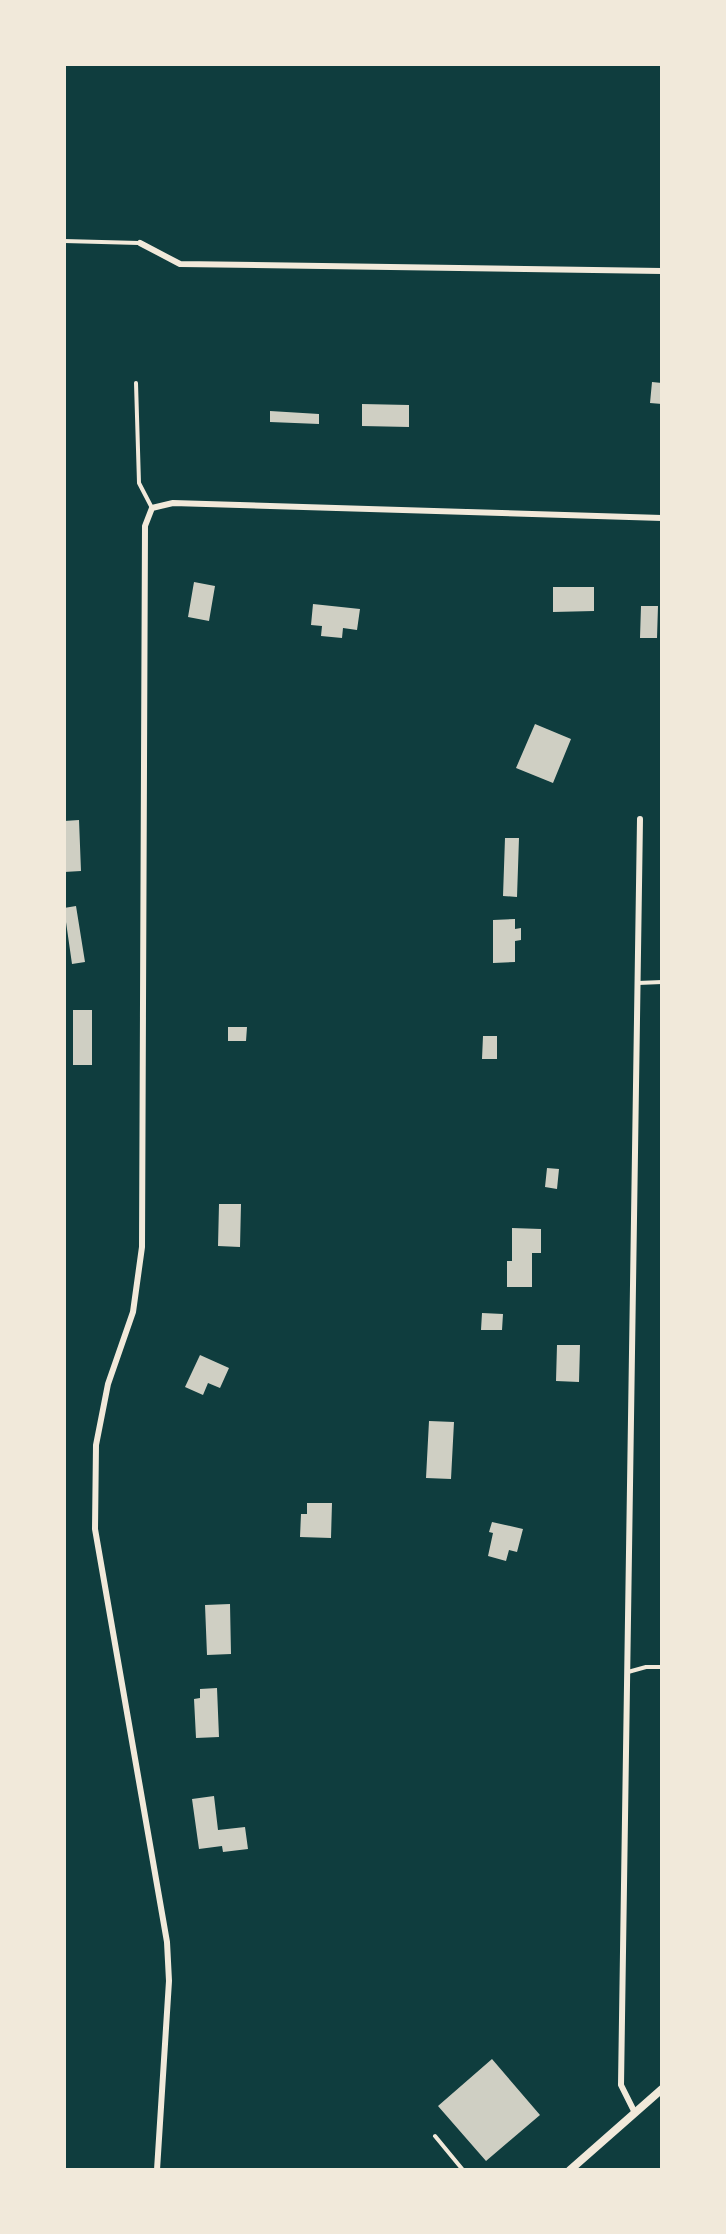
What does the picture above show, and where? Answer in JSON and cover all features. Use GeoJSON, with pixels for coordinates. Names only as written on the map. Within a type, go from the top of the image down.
{"type":"FeatureCollection","features":[{"type":"Feature","properties":{"kind":"street"},"geometry":{"type":"LineString","coordinates":[[140,243],[180,264],[662,270]]}},
{"type":"Feature","properties":{"kind":"street"},"geometry":{"type":"LineString","coordinates":[[157,2169],[169,1981],[167,1942],[95,1528],[96,1445],[108,1384],[133,1312],[142,1247],[145,526],[152,508],[173,503],[662,518]]}},
{"type":"Feature","properties":{"kind":"street"},"geometry":{"type":"LineString","coordinates":[[635,2113],[621,2085],[640,819]]}},
{"type":"Feature","properties":{"kind":"street"},"geometry":{"type":"LineString","coordinates":[[570,2169],[662,2089]]}},
{"type":"Feature","properties":{"kind":"lane"},"geometry":{"type":"LineString","coordinates":[[64,241],[140,243]]}},
{"type":"Feature","properties":{"kind":"lane"},"geometry":{"type":"LineString","coordinates":[[136,383],[139,483],[152,508]]}},
{"type":"Feature","properties":{"kind":"lane"},"geometry":{"type":"LineString","coordinates":[[638,984],[662,982]]}},
{"type":"Feature","properties":{"kind":"lane"},"geometry":{"type":"LineString","coordinates":[[628,1672],[646,1667],[662,1667]]}},
{"type":"Feature","properties":{"kind":"lane"},"geometry":{"type":"LineString","coordinates":[[435,2136],[462,2169]]}},
{"type":"Feature","properties":{"kind":"building"},"geometry":{"type":"Polygon","coordinates":[[[652,382],[662,383],[662,404],[650,403],[652,382]]]}},
{"type":"Feature","properties":{"kind":"building"},"geometry":{"type":"Polygon","coordinates":[[[362,404],[409,405],[409,427],[362,426],[362,404]]]}},
{"type":"Feature","properties":{"kind":"building"},"geometry":{"type":"Polygon","coordinates":[[[270,411],[319,414],[319,424],[270,422],[270,411]]]}},
{"type":"Feature","properties":{"kind":"building"},"geometry":{"type":"Polygon","coordinates":[[[194,582],[215,586],[209,621],[188,617],[194,582]]]}},
{"type":"Feature","properties":{"kind":"building"},"geometry":{"type":"Polygon","coordinates":[[[553,587],[594,587],[594,611],[553,612],[553,587]]]}},
{"type":"Feature","properties":{"kind":"building"},"geometry":{"type":"Polygon","coordinates":[[[313,604],[360,609],[357,630],[343,628],[342,638],[321,636],[322,626],[311,625],[313,604]]]}},
{"type":"Feature","properties":{"kind":"building"},"geometry":{"type":"Polygon","coordinates":[[[641,606],[658,606],[657,638],[640,638],[641,606]]]}},
{"type":"Feature","properties":{"kind":"building"},"geometry":{"type":"Polygon","coordinates":[[[535,724],[571,739],[553,783],[516,768],[535,724]]]}},
{"type":"Feature","properties":{"kind":"building"},"geometry":{"type":"Polygon","coordinates":[[[79,820],[81,871],[64,872],[64,821],[79,820]]]}},
{"type":"Feature","properties":{"kind":"building"},"geometry":{"type":"Polygon","coordinates":[[[505,838],[519,838],[517,897],[503,896],[505,838]]]}},
{"type":"Feature","properties":{"kind":"building"},"geometry":{"type":"Polygon","coordinates":[[[76,906],[85,962],[72,964],[64,908],[76,906]]]}},
{"type":"Feature","properties":{"kind":"building"},"geometry":{"type":"Polygon","coordinates":[[[515,919],[515,929],[521,928],[521,940],[515,941],[515,962],[493,963],[493,920],[515,919]]]}},
{"type":"Feature","properties":{"kind":"building"},"geometry":{"type":"Polygon","coordinates":[[[73,1010],[92,1010],[92,1065],[73,1065],[73,1010]]]}},
{"type":"Feature","properties":{"kind":"building"},"geometry":{"type":"Polygon","coordinates":[[[228,1027],[247,1027],[246,1041],[228,1041],[228,1027]]]}},
{"type":"Feature","properties":{"kind":"building"},"geometry":{"type":"Polygon","coordinates":[[[483,1036],[497,1036],[497,1059],[482,1059],[483,1036]]]}},
{"type":"Feature","properties":{"kind":"building"},"geometry":{"type":"Polygon","coordinates":[[[547,1168],[559,1169],[557,1189],[545,1187],[547,1168]]]}},
{"type":"Feature","properties":{"kind":"building"},"geometry":{"type":"Polygon","coordinates":[[[219,1204],[241,1204],[240,1247],[218,1246],[219,1204]]]}},
{"type":"Feature","properties":{"kind":"building"},"geometry":{"type":"Polygon","coordinates":[[[512,1228],[541,1229],[541,1253],[532,1253],[532,1287],[507,1287],[507,1261],[512,1261],[512,1228]]]}},
{"type":"Feature","properties":{"kind":"building"},"geometry":{"type":"Polygon","coordinates":[[[482,1313],[503,1314],[502,1330],[481,1330],[482,1313]]]}},
{"type":"Feature","properties":{"kind":"building"},"geometry":{"type":"Polygon","coordinates":[[[557,1345],[580,1345],[579,1382],[556,1381],[557,1345]]]}},
{"type":"Feature","properties":{"kind":"building"},"geometry":{"type":"Polygon","coordinates":[[[200,1355],[229,1368],[220,1388],[208,1383],[203,1395],[185,1387],[200,1355]]]}},
{"type":"Feature","properties":{"kind":"building"},"geometry":{"type":"Polygon","coordinates":[[[429,1421],[454,1422],[451,1479],[426,1478],[429,1421]]]}},
{"type":"Feature","properties":{"kind":"building"},"geometry":{"type":"Polygon","coordinates":[[[307,1503],[332,1503],[331,1538],[300,1537],[301,1514],[307,1514],[307,1503]]]}},
{"type":"Feature","properties":{"kind":"building"},"geometry":{"type":"Polygon","coordinates":[[[492,1522],[523,1529],[517,1552],[509,1550],[506,1561],[488,1556],[493,1533],[489,1532],[492,1522]]]}},
{"type":"Feature","properties":{"kind":"building"},"geometry":{"type":"Polygon","coordinates":[[[230,1604],[231,1654],[207,1655],[205,1605],[230,1604]]]}},
{"type":"Feature","properties":{"kind":"building"},"geometry":{"type":"Polygon","coordinates":[[[217,1688],[219,1737],[196,1738],[194,1699],[200,1698],[200,1689],[217,1688]]]}},
{"type":"Feature","properties":{"kind":"building"},"geometry":{"type":"Polygon","coordinates":[[[214,1796],[218,1830],[245,1827],[248,1849],[223,1852],[222,1846],[199,1849],[192,1799],[214,1796]]]}},
{"type":"Feature","properties":{"kind":"building"},"geometry":{"type":"Polygon","coordinates":[[[492,2059],[540,2115],[486,2161],[438,2106],[492,2059]]]}}]}
